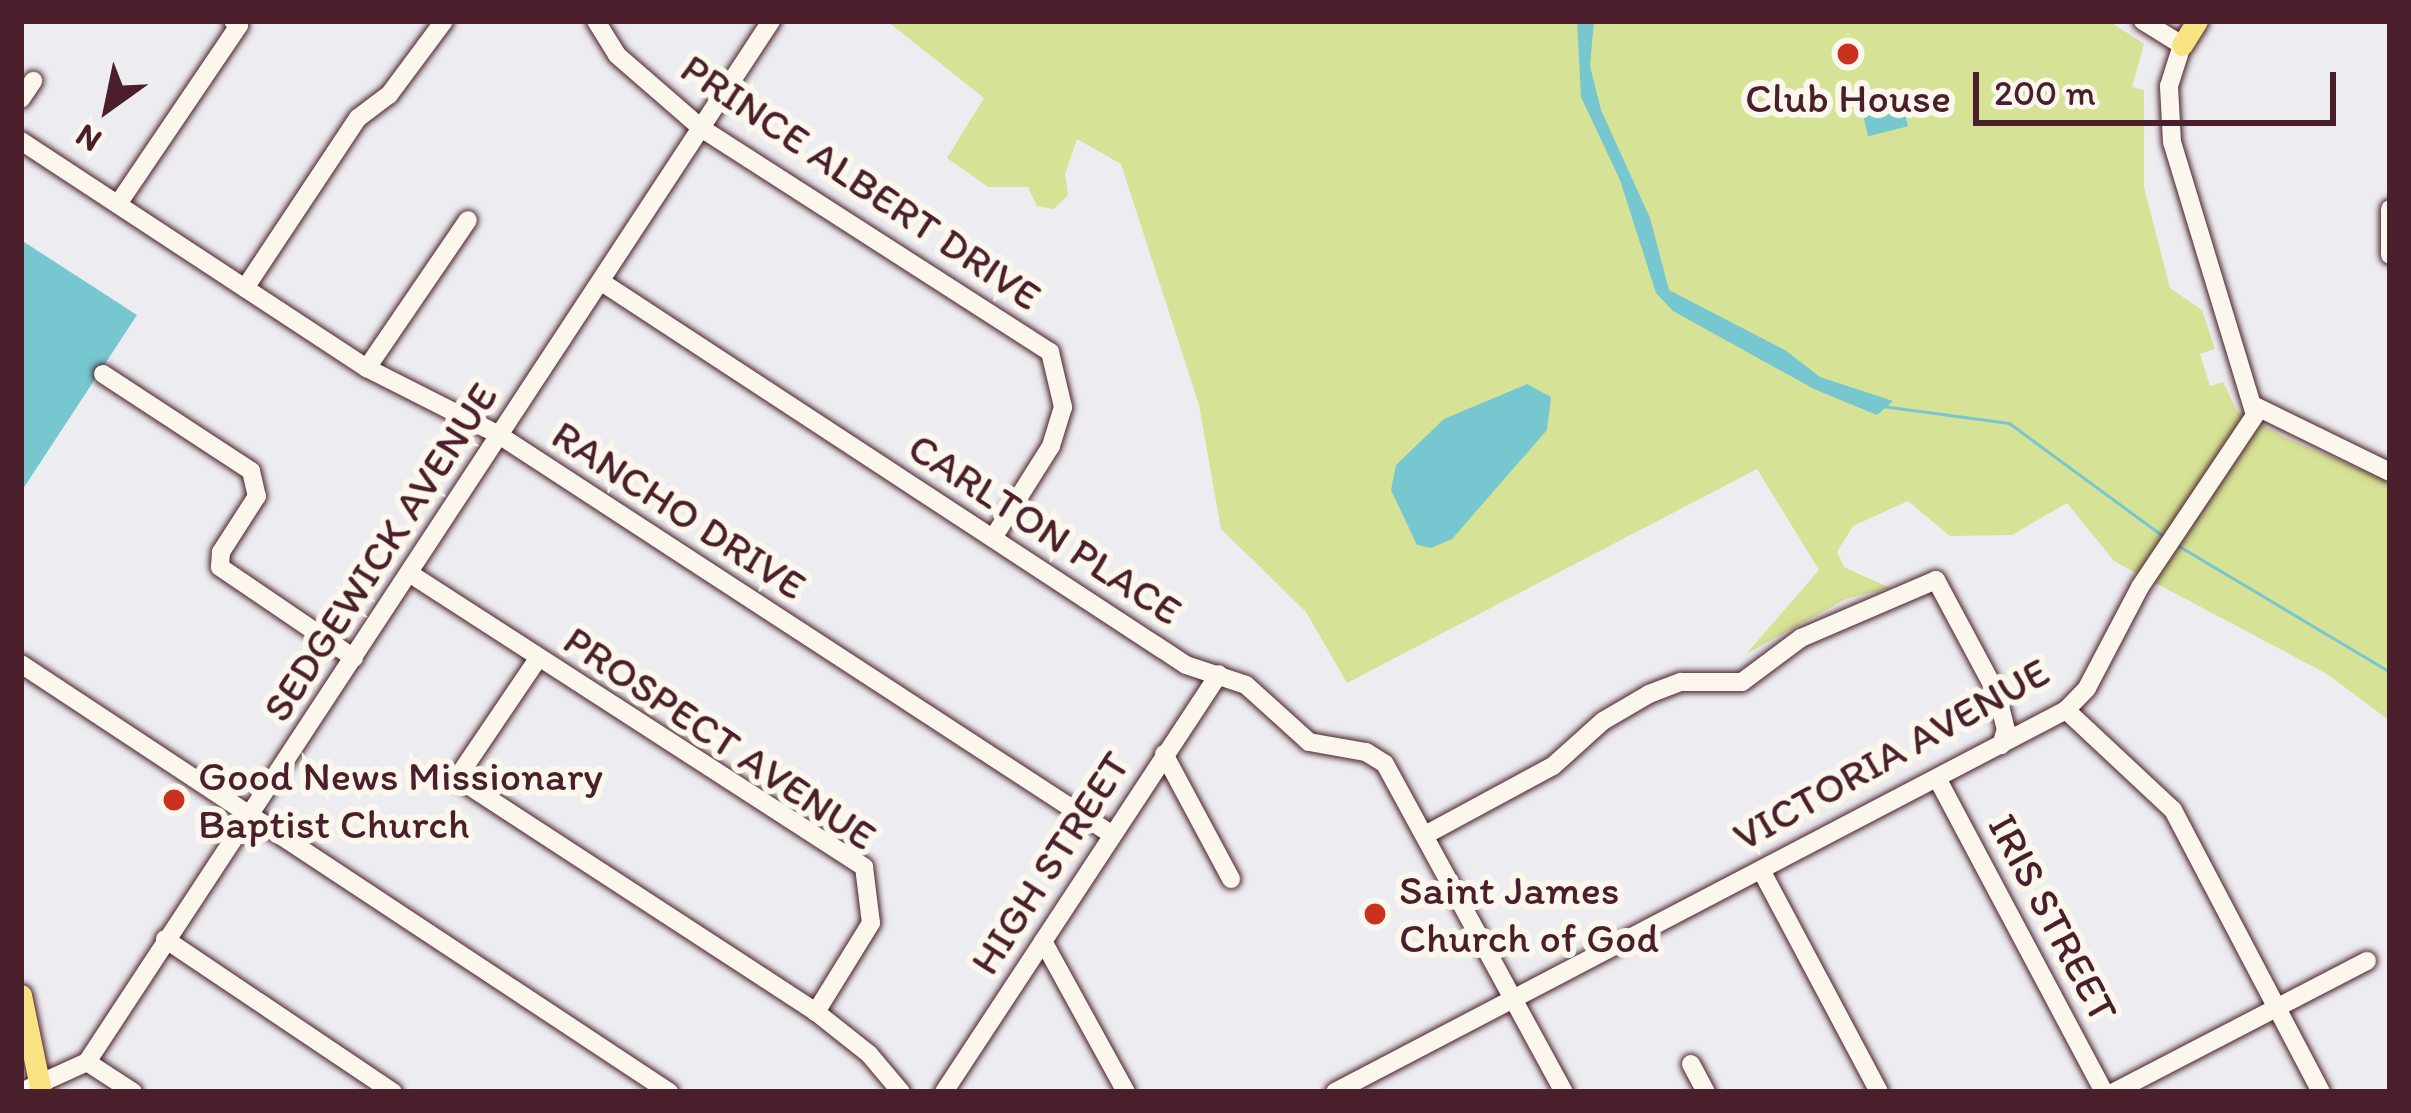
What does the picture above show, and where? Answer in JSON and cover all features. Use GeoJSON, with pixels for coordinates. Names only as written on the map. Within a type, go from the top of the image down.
{"type":"FeatureCollection","features":[{"type":"Feature","properties":{"kind":"main road"},"geometry":{"type":"LineString","coordinates":[[2182,45],[2197,21]]}},
{"type":"Feature","properties":{"kind":"main road"},"geometry":{"type":"LineString","coordinates":[[21,995],[34,1089]]}},
{"type":"Feature","properties":{"kind":"street"},"geometry":{"type":"LineString","coordinates":[[245,288],[358,118],[389,95],[444,21]]}},
{"type":"Feature","properties":{"kind":"street","name":"PRINCE ALBERT DRIVE"},"geometry":{"type":"LineString","coordinates":[[596,21],[617,55],[701,128],[1050,352],[1063,407],[1051,446],[993,538]]}},
{"type":"Feature","properties":{"kind":"street","name":"SEDGEWICK AVENUE"},"geometry":{"type":"LineString","coordinates":[[87,1062],[772,21]]}},
{"type":"Feature","properties":{"kind":"street"},"geometry":{"type":"LineString","coordinates":[[118,204],[236,23]]}},
{"type":"Feature","properties":{"kind":"street"},"geometry":{"type":"LineString","coordinates":[[2150,23],[2182,45],[2169,86],[2171,142],[2255,406],[2390,472]]}},
{"type":"Feature","properties":{"kind":"street"},"geometry":{"type":"LineString","coordinates":[[21,99],[33,81]]}},
{"type":"Feature","properties":{"kind":"street","name":"RANCHO DRIVE"},"geometry":{"type":"LineString","coordinates":[[21,141],[367,368],[499,436],[1111,834]]}},
{"type":"Feature","properties":{"kind":"street"},"geometry":{"type":"LineString","coordinates":[[2390,209],[2390,256]]}},
{"type":"Feature","properties":{"kind":"street"},"geometry":{"type":"LineString","coordinates":[[367,368],[469,220]]}},
{"type":"Feature","properties":{"kind":"street","name":"CARLTON PLACE"},"geometry":{"type":"LineString","coordinates":[[603,283],[1186,665],[1246,685],[1320,748],[1379,758],[1427,833],[1564,1092]]}},
{"type":"Feature","properties":{"kind":"street"},"geometry":{"type":"LineString","coordinates":[[103,374],[251,471],[257,496],[220,552],[220,567],[354,658]]}},
{"type":"Feature","properties":{"kind":"street","name":"VICTORIA AVENUE"},"geometry":{"type":"LineString","coordinates":[[1339,1091],[2066,710],[2092,680],[2155,563],[2249,430],[2255,406]]}},
{"type":"Feature","properties":{"kind":"street","name":"PROSPECT AVENUE"},"geometry":{"type":"LineString","coordinates":[[410,573],[864,867],[871,923],[816,1012]]}},
{"type":"Feature","properties":{"kind":"street"},"geometry":{"type":"LineString","coordinates":[[1427,833],[1553,766],[1604,721],[1649,694],[1681,682],[1742,682],[1801,638],[1936,580],[2004,717],[2000,745]]}},
{"type":"Feature","properties":{"kind":"street"},"geometry":{"type":"LineString","coordinates":[[538,660],[457,778],[816,1012],[869,1054],[901,1092]]}},
{"type":"Feature","properties":{"kind":"street"},"geometry":{"type":"LineString","coordinates":[[21,664],[668,1092]]}},
{"type":"Feature","properties":{"kind":"street","name":"HIGH STREET"},"geometry":{"type":"LineString","coordinates":[[944,1092],[1219,674]]}},
{"type":"Feature","properties":{"kind":"street"},"geometry":{"type":"LineString","coordinates":[[2066,710],[2174,809],[2321,1092]]}},
{"type":"Feature","properties":{"kind":"street"},"geometry":{"type":"LineString","coordinates":[[1164,754],[1231,879]]}},
{"type":"Feature","properties":{"kind":"street","name":"IRIS STREET"},"geometry":{"type":"LineString","coordinates":[[1937,778],[2104,1092]]}},
{"type":"Feature","properties":{"kind":"street"},"geometry":{"type":"LineString","coordinates":[[1761,870],[1879,1092]]}},
{"type":"Feature","properties":{"kind":"street"},"geometry":{"type":"LineString","coordinates":[[165,939],[393,1092]]}},
{"type":"Feature","properties":{"kind":"street"},"geometry":{"type":"LineString","coordinates":[[1043,941],[1126,1092]]}},
{"type":"Feature","properties":{"kind":"street"},"geometry":{"type":"LineString","coordinates":[[2114,1092],[2367,961]]}},
{"type":"Feature","properties":{"kind":"street"},"geometry":{"type":"LineString","coordinates":[[34,1089],[87,1062],[134,1092]]}},
{"type":"Feature","properties":{"kind":"street"},"geometry":{"type":"LineString","coordinates":[[1691,1064],[1706,1092]]}},
{"type":"Feature","properties":{"kind":"green space"},"geometry":{"type":"Polygon","coordinates":[[[887,21],[2109,21],[2144,44],[2132,87],[2144,90],[2144,187],[2170,288],[2202,310],[2215,349],[2200,354],[2210,386],[2223,382],[2237,411],[2286,438],[2390,482],[2390,721],[2327,674],[2114,561],[2067,503],[2012,535],[1950,536],[1908,501],[1853,526],[1837,552],[1844,567],[1890,588],[1846,599],[1746,654],[1819,570],[1757,469],[1347,683],[1306,612],[1221,529],[1199,405],[1121,164],[1077,139],[1065,174],[1068,195],[1054,209],[1037,206],[1028,187],[988,187],[947,158],[984,98],[887,21]]]}},
{"type":"Feature","properties":{"kind":"water"},"geometry":{"type":"Polygon","coordinates":[[[1577,21],[1594,21],[1590,66],[1601,110],[1650,218],[1669,290],[1785,350],[1820,377],[1893,401],[1877,415],[1814,389],[1673,311],[1656,293],[1620,180],[1581,97],[1577,21]]]}},
{"type":"Feature","properties":{"kind":"water"},"geometry":{"type":"Polygon","coordinates":[[[1902,102],[1908,126],[1868,136],[1862,112],[1902,102]]]}},
{"type":"Feature","properties":{"kind":"water"},"geometry":{"type":"Polygon","coordinates":[[[21,240],[137,315],[21,492],[21,240]]]}},
{"type":"Feature","properties":{"kind":"water"},"geometry":{"type":"Polygon","coordinates":[[[1527,384],[1551,397],[1547,430],[1452,539],[1431,548],[1417,545],[1391,490],[1396,465],[1444,419],[1527,384]]]}},
{"type":"Feature","properties":{"kind":"waterway"},"geometry":{"type":"LineString","coordinates":[[1882,406],[2009,423],[2163,536]]}},
{"type":"Feature","properties":{"kind":"waterway"},"geometry":{"type":"LineString","coordinates":[[2177,545],[2390,672]]}},
{"type":"Feature","properties":{"kind":"place","name":"Club House"},"geometry":{"type":"Point","coordinates":[1848,54]}},
{"type":"Feature","properties":{"kind":"place","name":"Good News Missionary Baptist Church"},"geometry":{"type":"Point","coordinates":[174,800]}},
{"type":"Feature","properties":{"kind":"place","name":"Saint James Church of God"},"geometry":{"type":"Point","coordinates":[1375,914]}}]}
